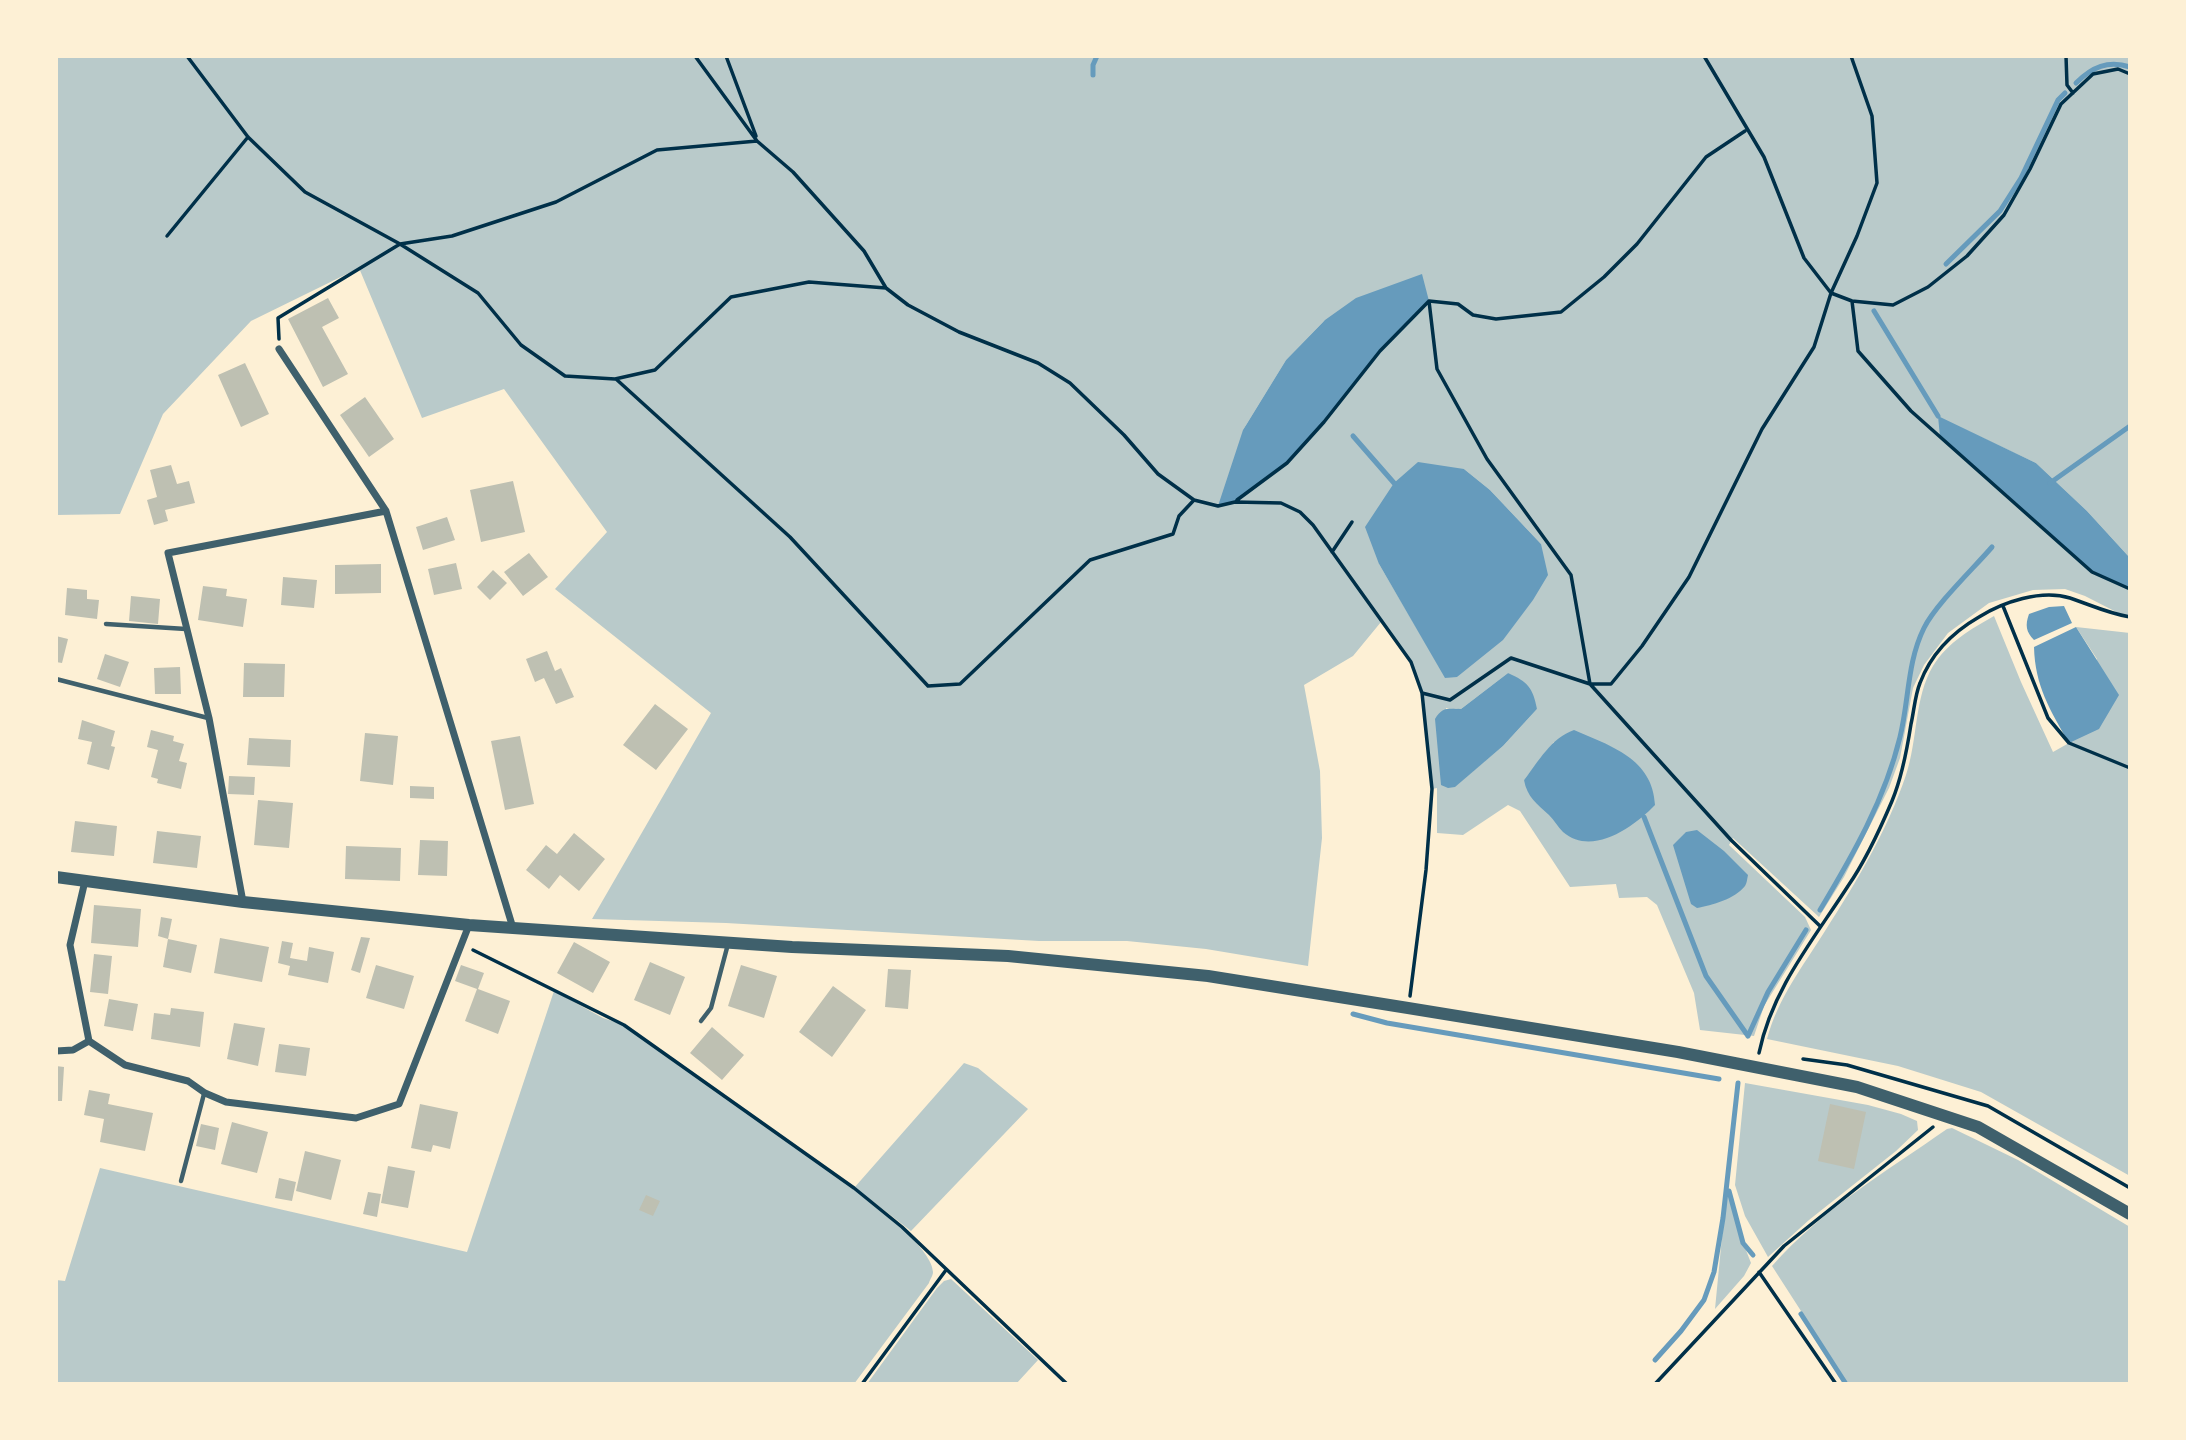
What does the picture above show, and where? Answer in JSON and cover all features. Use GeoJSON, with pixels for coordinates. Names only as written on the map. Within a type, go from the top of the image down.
{"type":"FeatureCollection","features":[{"type":"Feature","properties":{"kind":"street"},"geometry":{"type":"LineString","coordinates":[[279,349],[386,510],[514,929]]}},
{"type":"Feature","properties":{"kind":"street"},"geometry":{"type":"LineString","coordinates":[[243,902],[209,718],[168,553],[386,510]]}},
{"type":"Feature","properties":{"kind":"street"},"geometry":{"type":"LineString","coordinates":[[56,877],[243,902],[514,929],[728,943],[1008,956],[1208,976],[1678,1052],[1857,1087],[1940,1113],[1978,1127],[2130,1214]]}},
{"type":"Feature","properties":{"kind":"street"},"geometry":{"type":"LineString","coordinates":[[85,881],[69,945],[89,1041],[125,1065],[188,1081],[205,1093],[226,1102],[356,1118],[400,1104],[469,925]]}},
{"type":"Feature","properties":{"kind":"street"},"geometry":{"type":"LineString","coordinates":[[56,1051],[73,1050],[89,1041]]}},
{"type":"Feature","properties":{"kind":"lane"},"geometry":{"type":"LineString","coordinates":[[106,624],[187,629]]}},
{"type":"Feature","properties":{"kind":"lane"},"geometry":{"type":"LineString","coordinates":[[56,679],[209,718]]}},
{"type":"Feature","properties":{"kind":"lane"},"geometry":{"type":"LineString","coordinates":[[702,1021],[711,1008],[728,943]]}},
{"type":"Feature","properties":{"kind":"lane"},"geometry":{"type":"LineString","coordinates":[[180,1181],[205,1093]]}},
{"type":"Feature","properties":{"kind":"path"},"geometry":{"type":"LineString","coordinates":[[187,56],[248,137],[305,192],[400,244],[478,293],[521,345],[565,376],[615,379],[655,370],[731,297],[809,282],[886,288]]}},
{"type":"Feature","properties":{"kind":"path"},"geometry":{"type":"LineString","coordinates":[[695,56],[757,141],[793,172],[864,251],[886,288],[908,305],[959,332],[1038,363],[1070,383],[1124,435],[1158,474],[1194,500],[1218,506],[1235,502],[1281,503],[1300,512],[1313,525],[1411,662],[1422,693],[1432,789],[1426,870],[1411,992]]}},
{"type":"Feature","properties":{"kind":"path"},"geometry":{"type":"LineString","coordinates":[[726,56],[757,141]]}},
{"type":"Feature","properties":{"kind":"path"},"geometry":{"type":"LineString","coordinates":[[1704,56],[1746,131],[1764,157],[1804,258],[1831,293],[1852,300],[1893,305],[1928,288],[1967,256],[2004,215],[2030,169],[2061,103],[2093,74],[2118,69],[2130,74]]}},
{"type":"Feature","properties":{"kind":"path"},"geometry":{"type":"LineString","coordinates":[[1422,693],[1450,700],[1511,658],[1590,684],[1611,684],[1642,646],[1689,577],[1762,429],[1814,347],[1831,293],[1877,183],[1872,116],[1851,56]]}},
{"type":"Feature","properties":{"kind":"path"},"geometry":{"type":"LineString","coordinates":[[2066,56],[2067,85],[2073,93]]}},
{"type":"Feature","properties":{"kind":"path"},"geometry":{"type":"LineString","coordinates":[[1429,301],[1458,304],[1473,315],[1496,319],[1561,312],[1604,277],[1637,244],[1706,157],[1746,131]]}},
{"type":"Feature","properties":{"kind":"path"},"geometry":{"type":"LineString","coordinates":[[167,236],[248,137]]}},
{"type":"Feature","properties":{"kind":"path"},"geometry":{"type":"LineString","coordinates":[[279,349],[278,318],[400,244],[452,236],[556,202],[657,150],[757,141]]}},
{"type":"Feature","properties":{"kind":"path"},"geometry":{"type":"LineString","coordinates":[[1852,300],[1858,351],[1911,411],[2092,572],[2130,589]]}},
{"type":"Feature","properties":{"kind":"path"},"geometry":{"type":"LineString","coordinates":[[1235,502],[1287,463],[1324,422],[1380,351],[1429,301]]}},
{"type":"Feature","properties":{"kind":"path"},"geometry":{"type":"LineString","coordinates":[[1429,301],[1437,369],[1487,459],[1571,575],[1590,684],[1731,840],[1820,926]]}},
{"type":"Feature","properties":{"kind":"path"},"geometry":{"type":"LineString","coordinates":[[615,379],[790,537],[928,686],[960,684],[1090,560],[1173,534],[1179,516],[1194,500]]}},
{"type":"Feature","properties":{"kind":"path"},"geometry":{"type":"LineString","coordinates":[[1332,552],[1352,522]]}},
{"type":"Feature","properties":{"kind":"path"},"geometry":{"type":"LineString","coordinates":[[1759,1053],[1778,994],[1850,884],[1892,801],[1906,758],[1919,683],[1950,638],[1980,616],[2010,602],[2050,595],[2068,597],[2107,613],[2130,617]]}},
{"type":"Feature","properties":{"kind":"path"},"geometry":{"type":"LineString","coordinates":[[2003,606],[2048,718],[2068,743],[2130,768]]}},
{"type":"Feature","properties":{"kind":"path"},"geometry":{"type":"LineString","coordinates":[[461,944],[624,1026],[854,1188],[902,1227],[1067,1384]]}},
{"type":"Feature","properties":{"kind":"path"},"geometry":{"type":"LineString","coordinates":[[1655,1384],[1784,1246],[1932,1130],[1940,1113]]}},
{"type":"Feature","properties":{"kind":"path"},"geometry":{"type":"LineString","coordinates":[[862,1384],[946,1270]]}},
{"type":"Feature","properties":{"kind":"path"},"geometry":{"type":"LineString","coordinates":[[1759,1272],[1836,1384]]}},
{"type":"Feature","properties":{"kind":"shaded area"},"geometry":{"type":"Polygon","coordinates":[[[56,56],[2130,56],[2130,558],[2087,511],[2036,463],[1938,417],[2130,588],[2130,619],[2065,589],[2033,590],[1989,603],[1948,633],[1924,665],[1913,688],[1900,758],[1889,788],[1844,877],[1819,917],[1733,838],[1729,845],[1805,917],[1811,930],[1764,1006],[1754,1036],[1700,1030],[1694,993],[1657,905],[1647,897],[1619,898],[1616,884],[1570,887],[1520,811],[1508,805],[1463,835],[1437,833],[1437,788],[1432,789],[1422,693],[1411,662],[1381,622],[1353,656],[1304,685],[1320,771],[1322,838],[1308,966],[1206,949],[1127,941],[1039,941],[726,923],[592,919],[711,713],[555,589],[607,532],[504,389],[422,418],[359,268],[251,321],[163,414],[120,514],[56,515],[56,56]],[[1325,320],[1286,360],[1243,430],[1325,320]],[[1464,469],[1379,564],[1446,678],[1541,544],[1490,490],[1464,469]],[[1508,673],[1461,709],[1446,708],[1455,786],[1503,746],[1537,709],[1508,673]],[[1554,742],[1524,780],[1565,833],[1554,742]]]}},
{"type":"Feature","properties":{"kind":"shaded area"},"geometry":{"type":"Polygon","coordinates":[[[1994,616],[2053,752],[2069,743],[2097,659],[2076,627],[2130,633],[2130,1176],[1981,1092],[1898,1066],[1767,1039],[1784,996],[1860,874],[1890,816],[1906,775],[1922,691],[1933,666],[1953,643],[1994,616]]]}},
{"type":"Feature","properties":{"kind":"shaded area"},"geometry":{"type":"Polygon","coordinates":[[[554,991],[603,1018],[624,1025],[854,1188],[964,1063],[978,1068],[1028,1109],[911,1231],[867,1197],[916,1242],[931,1263],[933,1272],[929,1283],[854,1384],[56,1384],[56,1280],[65,1281],[100,1168],[467,1252],[554,991]]]}},
{"type":"Feature","properties":{"kind":"shaded area"},"geometry":{"type":"Polygon","coordinates":[[[1745,1083],[1868,1105],[1917,1121],[1918,1130],[1768,1257],[1745,1216],[1735,1185],[1745,1083]]]}},
{"type":"Feature","properties":{"kind":"shaded area"},"geometry":{"type":"Polygon","coordinates":[[[1952,1128],[2018,1160],[2130,1227],[2130,1384],[1848,1384],[1772,1266],[1833,1209],[1952,1128]]]}},
{"type":"Feature","properties":{"kind":"shaded area"},"geometry":{"type":"Polygon","coordinates":[[[1727,1185],[1740,1235],[1751,1263],[1744,1276],[1715,1309],[1727,1185]]]}},
{"type":"Feature","properties":{"kind":"shaded area"},"geometry":{"type":"Polygon","coordinates":[[[951,1279],[1038,1360],[1016,1384],[867,1384],[937,1288],[944,1281],[951,1279]]]}},
{"type":"Feature","properties":{"kind":"water"},"geometry":{"type":"Polygon","coordinates":[[[1422,274],[1429,301],[1380,351],[1324,422],[1287,463],[1235,502],[1218,506],[1243,430],[1286,360],[1325,320],[1356,298],[1422,274]]]}},
{"type":"Feature","properties":{"kind":"water"},"geometry":{"type":"Polygon","coordinates":[[[1938,416],[2036,463],[2087,511],[2130,558],[2130,588],[2092,572],[1940,437],[1938,416]]]}},
{"type":"Feature","properties":{"kind":"water"},"geometry":{"type":"Polygon","coordinates":[[[1418,462],[1464,469],[1490,490],[1541,544],[1548,575],[1503,640],[1457,677],[1445,678],[1379,564],[1365,527],[1394,483],[1418,462]]]}},
{"type":"Feature","properties":{"kind":"water"},"geometry":{"type":"Polygon","coordinates":[[[2064,606],[2072,623],[2034,640],[2027,628],[2029,614],[2049,607],[2064,606]]]}},
{"type":"Feature","properties":{"kind":"water"},"geometry":{"type":"Polygon","coordinates":[[[2076,627],[2119,695],[2099,729],[2069,743],[2041,686],[2034,647],[2076,627]]]}},
{"type":"Feature","properties":{"kind":"water"},"geometry":{"type":"Polygon","coordinates":[[[1508,673],[1528,687],[1534,696],[1537,709],[1503,746],[1455,787],[1441,785],[1435,719],[1446,709],[1461,709],[1508,673]]]}},
{"type":"Feature","properties":{"kind":"water"},"geometry":{"type":"Polygon","coordinates":[[[1574,730],[1628,756],[1647,776],[1652,789],[1655,805],[1646,814],[1624,830],[1599,840],[1574,839],[1563,832],[1533,800],[1524,780],[1552,744],[1574,730]]]}},
{"type":"Feature","properties":{"kind":"water"},"geometry":{"type":"Polygon","coordinates":[[[1697,830],[1724,851],[1748,875],[1741,891],[1729,898],[1697,908],[1691,904],[1673,845],[1686,832],[1697,830]]]}},
{"type":"Feature","properties":{"kind":"building"},"geometry":{"type":"Polygon","coordinates":[[[328,298],[339,318],[322,327],[348,374],[323,387],[288,319],[328,298]]]}},
{"type":"Feature","properties":{"kind":"building"},"geometry":{"type":"Polygon","coordinates":[[[245,363],[269,414],[241,427],[218,375],[245,363]]]}},
{"type":"Feature","properties":{"kind":"building"},"geometry":{"type":"Polygon","coordinates":[[[365,397],[394,439],[369,457],[340,415],[365,397]]]}},
{"type":"Feature","properties":{"kind":"building"},"geometry":{"type":"Polygon","coordinates":[[[171,465],[177,484],[189,481],[195,503],[165,510],[168,521],[154,525],[147,500],[157,497],[150,470],[171,465]]]}},
{"type":"Feature","properties":{"kind":"building"},"geometry":{"type":"Polygon","coordinates":[[[513,481],[525,532],[481,542],[470,490],[513,481]]]}},
{"type":"Feature","properties":{"kind":"building"},"geometry":{"type":"Polygon","coordinates":[[[447,517],[455,540],[423,550],[416,527],[447,517]]]}},
{"type":"Feature","properties":{"kind":"building"},"geometry":{"type":"Polygon","coordinates":[[[529,553],[548,577],[523,596],[504,572],[529,553]]]}},
{"type":"Feature","properties":{"kind":"building"},"geometry":{"type":"Polygon","coordinates":[[[456,563],[462,589],[434,595],[428,569],[456,563]]]}},
{"type":"Feature","properties":{"kind":"building"},"geometry":{"type":"Polygon","coordinates":[[[381,564],[381,593],[335,594],[335,565],[381,564]]]}},
{"type":"Feature","properties":{"kind":"building"},"geometry":{"type":"Polygon","coordinates":[[[493,570],[507,583],[490,600],[477,587],[493,570]]]}},
{"type":"Feature","properties":{"kind":"building"},"geometry":{"type":"Polygon","coordinates":[[[283,577],[317,580],[314,608],[281,605],[283,577]]]}},
{"type":"Feature","properties":{"kind":"building"},"geometry":{"type":"Polygon","coordinates":[[[203,586],[227,589],[226,596],[247,599],[243,627],[198,620],[203,586]]]}},
{"type":"Feature","properties":{"kind":"building"},"geometry":{"type":"Polygon","coordinates":[[[67,588],[87,590],[87,599],[99,600],[97,619],[65,615],[67,588]]]}},
{"type":"Feature","properties":{"kind":"building"},"geometry":{"type":"Polygon","coordinates":[[[131,596],[160,599],[158,624],[129,621],[131,596]]]}},
{"type":"Feature","properties":{"kind":"building"},"geometry":{"type":"Polygon","coordinates":[[[56,636],[68,639],[62,663],[56,662],[56,636]]]}},
{"type":"Feature","properties":{"kind":"building"},"geometry":{"type":"Polygon","coordinates":[[[547,651],[555,671],[561,668],[574,697],[556,704],[544,678],[535,682],[526,659],[547,651]]]}},
{"type":"Feature","properties":{"kind":"building"},"geometry":{"type":"Polygon","coordinates":[[[105,654],[129,662],[120,687],[97,679],[105,654]]]}},
{"type":"Feature","properties":{"kind":"building"},"geometry":{"type":"Polygon","coordinates":[[[244,663],[285,664],[284,697],[243,697],[244,663]]]}},
{"type":"Feature","properties":{"kind":"building"},"geometry":{"type":"Polygon","coordinates":[[[180,667],[181,694],[155,694],[154,668],[180,667]]]}},
{"type":"Feature","properties":{"kind":"building"},"geometry":{"type":"Polygon","coordinates":[[[655,704],[688,729],[656,770],[623,745],[655,704]]]}},
{"type":"Feature","properties":{"kind":"building"},"geometry":{"type":"Polygon","coordinates":[[[82,720],[115,731],[111,746],[115,747],[109,770],[87,764],[92,742],[78,739],[82,720]]]}},
{"type":"Feature","properties":{"kind":"building"},"geometry":{"type":"Polygon","coordinates":[[[151,730],[174,736],[173,741],[184,744],[179,761],[187,763],[181,789],[157,783],[158,779],[151,777],[158,750],[147,747],[151,730]]]}},
{"type":"Feature","properties":{"kind":"building"},"geometry":{"type":"Polygon","coordinates":[[[365,733],[398,736],[393,785],[360,781],[365,733]]]}},
{"type":"Feature","properties":{"kind":"building"},"geometry":{"type":"Polygon","coordinates":[[[520,736],[534,804],[505,810],[491,741],[520,736]]]}},
{"type":"Feature","properties":{"kind":"building"},"geometry":{"type":"Polygon","coordinates":[[[249,738],[291,740],[290,767],[247,765],[249,738]]]}},
{"type":"Feature","properties":{"kind":"building"},"geometry":{"type":"Polygon","coordinates":[[[229,776],[255,777],[254,795],[228,794],[229,776]]]}},
{"type":"Feature","properties":{"kind":"building"},"geometry":{"type":"Polygon","coordinates":[[[410,786],[434,787],[434,799],[410,798],[410,786]]]}},
{"type":"Feature","properties":{"kind":"building"},"geometry":{"type":"Polygon","coordinates":[[[258,800],[293,803],[289,848],[254,845],[258,800]]]}},
{"type":"Feature","properties":{"kind":"building"},"geometry":{"type":"Polygon","coordinates":[[[75,821],[117,826],[114,856],[71,852],[75,821]]]}},
{"type":"Feature","properties":{"kind":"building"},"geometry":{"type":"Polygon","coordinates":[[[157,831],[201,836],[197,868],[153,863],[157,831]]]}},
{"type":"Feature","properties":{"kind":"building"},"geometry":{"type":"Polygon","coordinates":[[[574,833],[605,859],[579,891],[560,875],[549,889],[526,870],[546,845],[557,854],[574,833]]]}},
{"type":"Feature","properties":{"kind":"building"},"geometry":{"type":"Polygon","coordinates":[[[420,840],[448,841],[447,876],[418,875],[420,840]]]}},
{"type":"Feature","properties":{"kind":"building"},"geometry":{"type":"Polygon","coordinates":[[[346,846],[401,848],[400,881],[345,879],[346,846]]]}},
{"type":"Feature","properties":{"kind":"building"},"geometry":{"type":"Polygon","coordinates":[[[94,905],[141,909],[138,947],[91,943],[94,905]]]}},
{"type":"Feature","properties":{"kind":"building"},"geometry":{"type":"Polygon","coordinates":[[[161,917],[172,919],[168,939],[158,936],[161,917]]]}},
{"type":"Feature","properties":{"kind":"building"},"geometry":{"type":"Polygon","coordinates":[[[361,937],[370,938],[360,973],[351,970],[361,937]]]}},
{"type":"Feature","properties":{"kind":"building"},"geometry":{"type":"Polygon","coordinates":[[[220,938],[269,947],[262,982],[214,973],[220,938]]]}},
{"type":"Feature","properties":{"kind":"building"},"geometry":{"type":"Polygon","coordinates":[[[168,939],[197,945],[191,973],[163,967],[168,939]]]}},
{"type":"Feature","properties":{"kind":"building"},"geometry":{"type":"Polygon","coordinates":[[[282,941],[293,943],[290,958],[307,961],[309,947],[334,952],[328,983],[288,975],[290,966],[278,963],[282,941]]]}},
{"type":"Feature","properties":{"kind":"building"},"geometry":{"type":"Polygon","coordinates":[[[574,942],[610,962],[593,993],[557,973],[574,942]]]}},
{"type":"Feature","properties":{"kind":"building"},"geometry":{"type":"Polygon","coordinates":[[[94,954],[112,956],[108,994],[90,992],[94,954]]]}},
{"type":"Feature","properties":{"kind":"building"},"geometry":{"type":"Polygon","coordinates":[[[650,962],[685,977],[670,1015],[634,1000],[650,962]]]}},
{"type":"Feature","properties":{"kind":"building"},"geometry":{"type":"Polygon","coordinates":[[[376,965],[414,976],[404,1009],[366,998],[376,965]]]}},
{"type":"Feature","properties":{"kind":"building"},"geometry":{"type":"Polygon","coordinates":[[[461,965],[484,973],[478,989],[510,1001],[498,1034],[465,1021],[477,989],[455,981],[461,965]]]}},
{"type":"Feature","properties":{"kind":"building"},"geometry":{"type":"Polygon","coordinates":[[[741,965],[777,976],[764,1018],[728,1006],[741,965]]]}},
{"type":"Feature","properties":{"kind":"building"},"geometry":{"type":"Polygon","coordinates":[[[888,969],[911,970],[908,1009],[885,1007],[888,969]]]}},
{"type":"Feature","properties":{"kind":"building"},"geometry":{"type":"Polygon","coordinates":[[[833,986],[866,1010],[832,1057],[799,1032],[833,986]]]}},
{"type":"Feature","properties":{"kind":"building"},"geometry":{"type":"Polygon","coordinates":[[[109,999],[138,1004],[133,1031],[104,1026],[109,999]]]}},
{"type":"Feature","properties":{"kind":"building"},"geometry":{"type":"Polygon","coordinates":[[[171,1008],[204,1012],[200,1047],[151,1039],[154,1013],[170,1015],[171,1008]]]}},
{"type":"Feature","properties":{"kind":"building"},"geometry":{"type":"Polygon","coordinates":[[[234,1023],[265,1028],[258,1066],[227,1059],[234,1023]]]}},
{"type":"Feature","properties":{"kind":"building"},"geometry":{"type":"Polygon","coordinates":[[[712,1027],[744,1055],[722,1080],[690,1053],[712,1027]]]}},
{"type":"Feature","properties":{"kind":"building"},"geometry":{"type":"Polygon","coordinates":[[[279,1044],[310,1048],[306,1076],[275,1072],[279,1044]]]}},
{"type":"Feature","properties":{"kind":"building"},"geometry":{"type":"Polygon","coordinates":[[[56,1066],[64,1067],[62,1101],[56,1101],[56,1066]]]}},
{"type":"Feature","properties":{"kind":"building"},"geometry":{"type":"Polygon","coordinates":[[[89,1090],[110,1094],[108,1104],[153,1113],[145,1151],[100,1142],[104,1119],[84,1115],[89,1090]]]}},
{"type":"Feature","properties":{"kind":"building"},"geometry":{"type":"Polygon","coordinates":[[[420,1104],[458,1112],[450,1149],[433,1145],[431,1152],[411,1148],[420,1104]]]}},
{"type":"Feature","properties":{"kind":"building"},"geometry":{"type":"Polygon","coordinates":[[[1830,1104],[1866,1112],[1854,1169],[1818,1161],[1830,1104]]]}},
{"type":"Feature","properties":{"kind":"building"},"geometry":{"type":"Polygon","coordinates":[[[232,1122],[268,1132],[257,1173],[221,1164],[232,1122]]]}},
{"type":"Feature","properties":{"kind":"building"},"geometry":{"type":"Polygon","coordinates":[[[201,1124],[219,1128],[215,1150],[196,1146],[201,1124]]]}},
{"type":"Feature","properties":{"kind":"building"},"geometry":{"type":"Polygon","coordinates":[[[305,1151],[341,1160],[331,1200],[296,1191],[305,1151]]]}},
{"type":"Feature","properties":{"kind":"building"},"geometry":{"type":"Polygon","coordinates":[[[388,1166],[415,1171],[408,1208],[381,1203],[388,1166]]]}},
{"type":"Feature","properties":{"kind":"building"},"geometry":{"type":"Polygon","coordinates":[[[279,1178],[296,1182],[292,1201],[275,1198],[279,1178]]]}},
{"type":"Feature","properties":{"kind":"building"},"geometry":{"type":"Polygon","coordinates":[[[368,1192],[381,1194],[377,1217],[363,1214],[368,1192]]]}},
{"type":"Feature","properties":{"kind":"building"},"geometry":{"type":"Polygon","coordinates":[[[646,1195],[660,1201],[653,1216],[639,1210],[646,1195]]]}},
{"type":"Feature","properties":{"kind":"waterway"},"geometry":{"type":"LineString","coordinates":[[1093,75],[1097,56]]}},
{"type":"Feature","properties":{"kind":"waterway"},"geometry":{"type":"LineString","coordinates":[[2076,83],[2101,66],[2115,64],[2130,67]]}},
{"type":"Feature","properties":{"kind":"waterway"},"geometry":{"type":"LineString","coordinates":[[1946,264],[2000,211],[2021,178],[2058,100],[2065,93]]}},
{"type":"Feature","properties":{"kind":"waterway"},"geometry":{"type":"LineString","coordinates":[[1874,311],[1938,416]]}},
{"type":"Feature","properties":{"kind":"waterway"},"geometry":{"type":"LineString","coordinates":[[2050,483],[2130,426]]}},
{"type":"Feature","properties":{"kind":"waterway"},"geometry":{"type":"LineString","coordinates":[[1353,436],[1394,483]]}},
{"type":"Feature","properties":{"kind":"waterway"},"geometry":{"type":"LineString","coordinates":[[1820,910],[1856,847],[1886,782],[1900,737],[1914,654],[1924,628],[1946,597],[1992,547]]}},
{"type":"Feature","properties":{"kind":"waterway"},"geometry":{"type":"LineString","coordinates":[[1644,817],[1706,976],[1748,1036]]}},
{"type":"Feature","properties":{"kind":"waterway"},"geometry":{"type":"LineString","coordinates":[[1748,1036],[1768,992],[1806,930]]}},
{"type":"Feature","properties":{"kind":"waterway"},"geometry":{"type":"LineString","coordinates":[[1353,1014],[1387,1023],[1719,1079]]}},
{"type":"Feature","properties":{"kind":"waterway"},"geometry":{"type":"LineString","coordinates":[[1655,1360],[1704,1300],[1714,1272],[1723,1218],[1738,1083]]}},
{"type":"Feature","properties":{"kind":"waterway"},"geometry":{"type":"LineString","coordinates":[[1729,1191],[1743,1243],[1753,1255]]}},
{"type":"Feature","properties":{"kind":"waterway"},"geometry":{"type":"LineString","coordinates":[[1801,1314],[1846,1384]]}}]}
